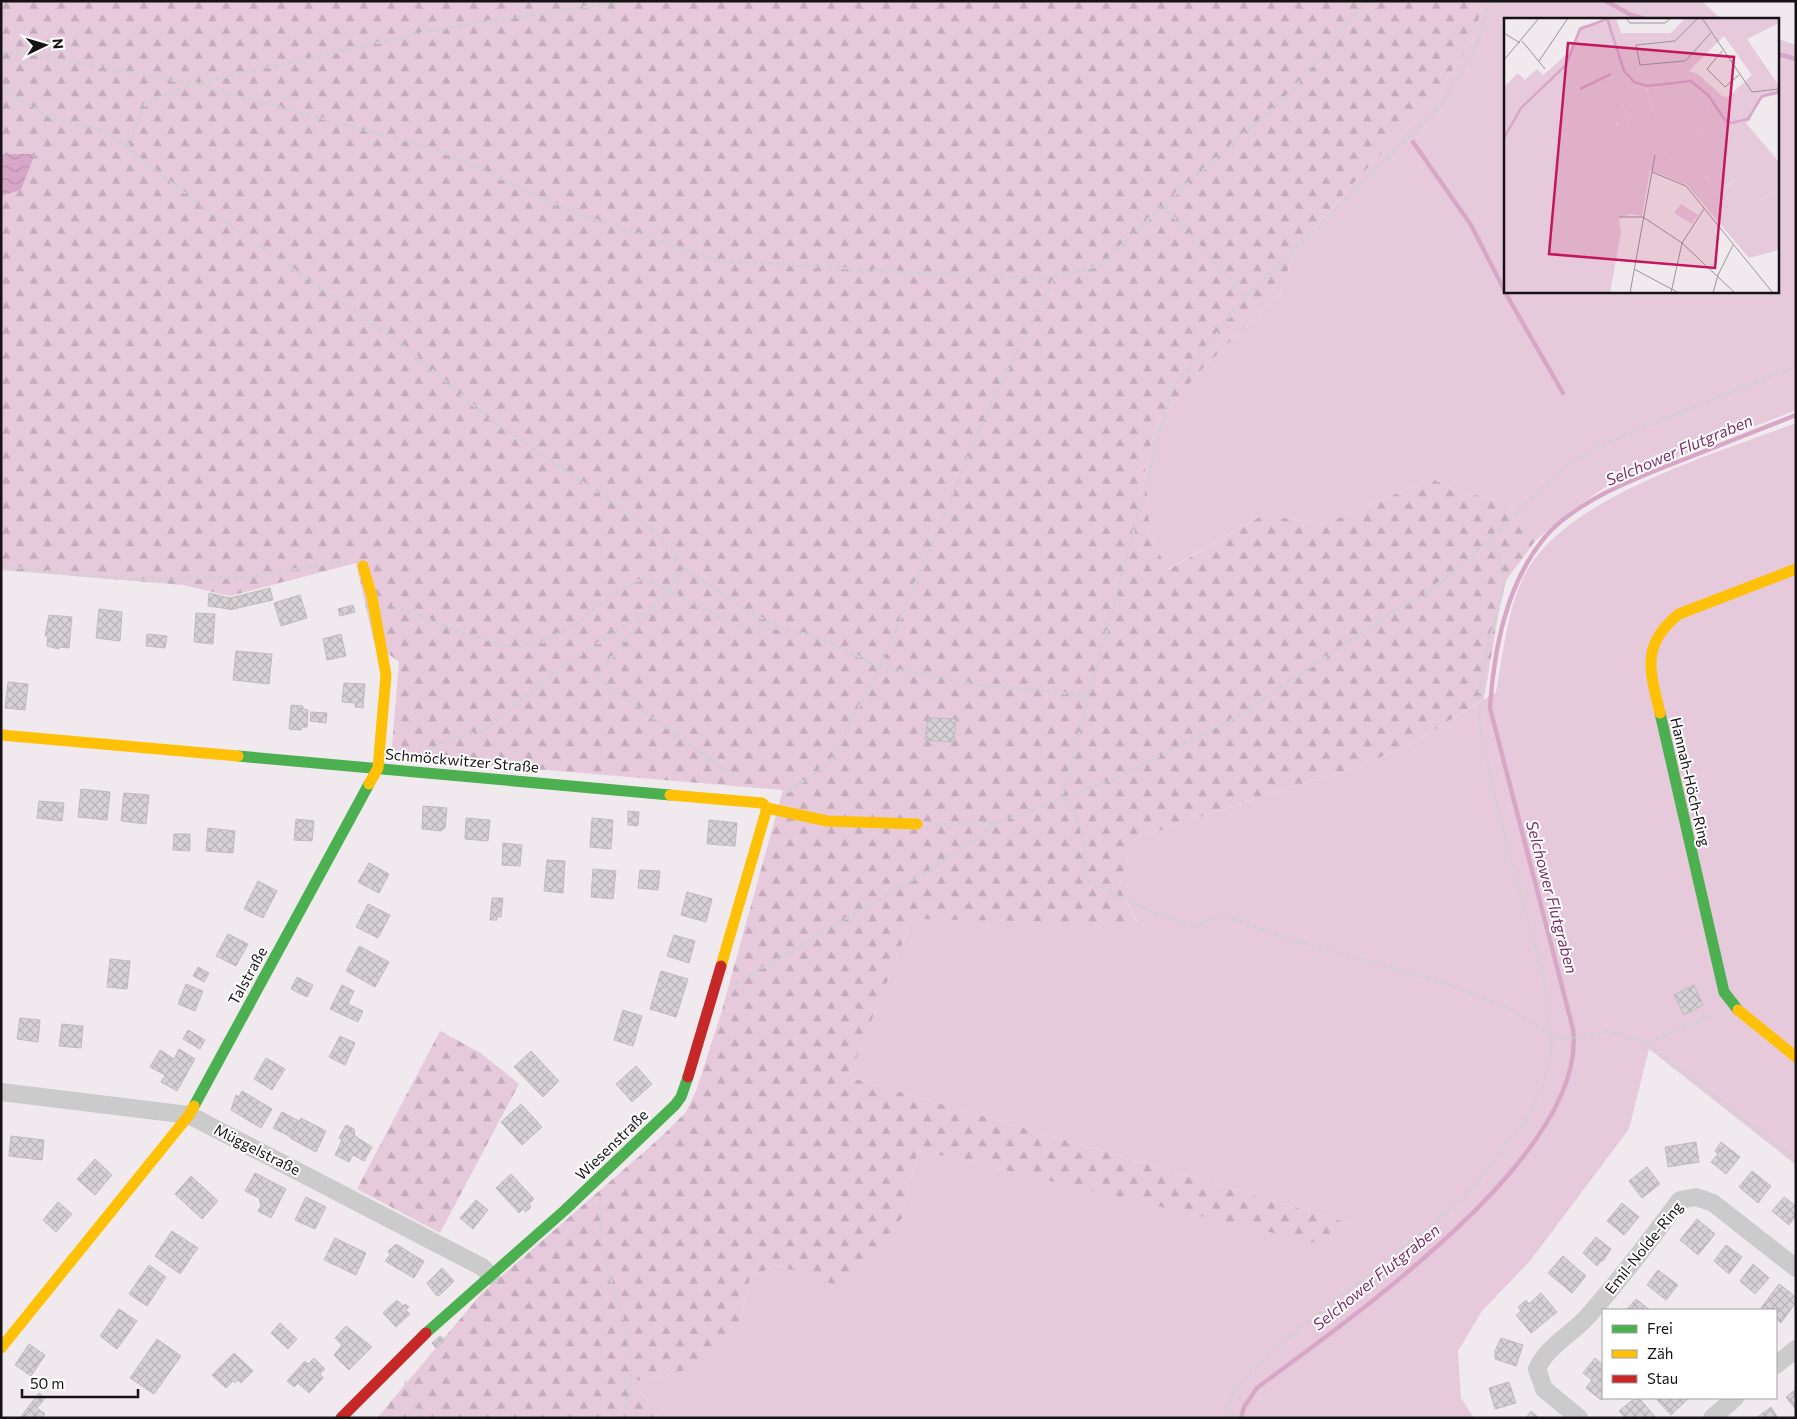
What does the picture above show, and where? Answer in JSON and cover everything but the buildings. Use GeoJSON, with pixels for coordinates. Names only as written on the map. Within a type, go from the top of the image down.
{"type":"FeatureCollection","features":[{"type":"Feature","properties":{"kind":"street","name":"Talstraße"},"geometry":{"type":"LineString","coordinates":[[1,1348],[189,1115],[378,768],[386,675],[372,596],[363,566]]}},
{"type":"Feature","properties":{"kind":"street","name":"Hannah-Höch-Ring"},"geometry":{"type":"LineString","coordinates":[[1796,569],[1679,614],[1662,626],[1653,642],[1650,656],[1650,670],[1719,979],[1730,1004],[1796,1058]]}},
{"type":"Feature","properties":{"kind":"street","name":"Schmöckwitzer Straße"},"geometry":{"type":"LineString","coordinates":[[1,736],[408,770],[752,802],[762,803],[767,808],[827,821],[917,824]]}},
{"type":"Feature","properties":{"kind":"street","name":"Wiesenstraße"},"geometry":{"type":"LineString","coordinates":[[341,1418],[393,1363],[597,1181],[681,1097],[767,808]]}},
{"type":"Feature","properties":{"kind":"street","name":"Müggelstraße"},"geometry":{"type":"LineString","coordinates":[[1,1092],[189,1115],[482,1267],[491,1276]]}},
{"type":"Feature","properties":{"kind":"street","name":"Emil-Nolde-Ring"},"geometry":{"type":"LineString","coordinates":[[1579,1418],[1544,1389],[1537,1369],[1542,1358],[1584,1320],[1614,1286],[1680,1200],[1696,1196],[1714,1204],[1796,1268]]}},
{"type":"Feature","properties":{"kind":"street"},"geometry":{"type":"LineString","coordinates":[[1777,1363],[1796,1349]]}},
{"type":"Feature","properties":{"kind":"street"},"geometry":{"type":"LineString","coordinates":[[1712,1418],[1734,1399]]}},
{"type":"Feature","properties":{"kind":"path"},"geometry":{"type":"LineString","coordinates":[[127,148],[146,102],[193,84],[450,27],[626,1]]}},
{"type":"Feature","properties":{"kind":"path"},"geometry":{"type":"LineString","coordinates":[[1,53],[20,52],[193,84],[436,148],[572,212],[721,261],[970,276],[1055,277],[1101,265],[1163,204],[1289,94],[1366,1]]}},
{"type":"Feature","properties":{"kind":"path"},"geometry":{"type":"LineString","coordinates":[[1062,797],[1172,389],[1246,297],[1440,107],[1478,43],[1490,1]]}},
{"type":"Feature","properties":{"kind":"path"},"geometry":{"type":"LineString","coordinates":[[1,89],[54,120],[100,130],[127,148],[195,201],[407,348],[487,417],[654,532],[685,569],[754,615],[786,629],[820,638],[880,666],[976,684],[1089,696]]}},
{"type":"Feature","properties":{"kind":"path"},"geometry":{"type":"LineString","coordinates":[[1163,204],[1246,297]]}},
{"type":"Feature","properties":{"kind":"path"},"geometry":{"type":"LineString","coordinates":[[767,808],[830,762],[880,666],[991,403],[1055,277]]}},
{"type":"Feature","properties":{"kind":"path"},"geometry":{"type":"LineString","coordinates":[[717,978],[736,984],[934,867],[998,823],[1118,777],[1235,718],[1394,611],[1424,595],[1489,540],[1560,472],[1600,445],[1796,366]]}},
{"type":"Feature","properties":{"kind":"path"},"geometry":{"type":"LineString","coordinates":[[1224,1418],[1235,1389],[1253,1368],[1280,1344],[1440,1218],[1472,1190],[1525,1120],[1543,1086],[1553,1038],[1543,975],[1498,810],[1480,730],[1479,691],[1486,652],[1504,579],[1499,556],[1489,540]]}},
{"type":"Feature","properties":{"kind":"path"},"geometry":{"type":"LineString","coordinates":[[1,566],[142,580],[249,577],[344,560],[358,561],[363,566]]}},
{"type":"Feature","properties":{"kind":"path"},"geometry":{"type":"LineString","coordinates":[[685,569],[595,677],[741,781],[752,802]]}},
{"type":"Feature","properties":{"kind":"path"},"geometry":{"type":"LineString","coordinates":[[372,596],[460,632],[516,648],[543,642],[577,623],[600,603],[643,578],[738,628],[786,629]]}},
{"type":"Feature","properties":{"kind":"path"},"geometry":{"type":"LineString","coordinates":[[408,770],[442,742],[486,729],[559,668],[652,608]]}},
{"type":"Feature","properties":{"kind":"path"},"geometry":{"type":"LineString","coordinates":[[1062,797],[1075,811],[1083,838],[1085,880],[1155,913],[1196,926],[1222,915],[1286,938],[1448,984],[1513,1010],[1553,1038],[1590,1036],[1608,1031],[1647,1043],[1796,1160]]}},
{"type":"Feature","properties":{"kind":"path"},"geometry":{"type":"LineString","coordinates":[[917,824],[998,823]]}},
{"type":"Feature","properties":{"kind":"path"},"geometry":{"type":"LineString","coordinates":[[1647,1043],[1712,1015],[1730,1004]]}},
{"type":"Feature","properties":{"kind":"path"},"geometry":{"type":"LineString","coordinates":[[597,1181],[602,1243],[632,1358],[628,1403],[622,1418]]}},
{"type":"Feature","properties":{"kind":"path"},"geometry":{"type":"LineString","coordinates":[[393,1363],[410,1390],[422,1418]]}},
{"type":"Feature","properties":{"kind":"green space"},"geometry":{"type":"Polygon","coordinates":[[[1,1],[1484,1],[1473,38],[1432,102],[1369,166],[1294,251],[1281,292],[1201,370],[1157,423],[1145,468],[1150,536],[1168,570],[1263,515],[1325,524],[1432,479],[1461,492],[1508,502],[1536,540],[1507,579],[1500,605],[1484,699],[1410,745],[1347,771],[1285,789],[1134,839],[1119,886],[1137,923],[912,919],[849,1077],[1352,1224],[1333,1247],[918,1150],[902,1218],[845,1288],[777,1265],[750,1277],[740,1322],[713,1353],[677,1374],[634,1381],[660,1418],[377,1418],[481,1294],[661,1137],[686,1112],[696,1091],[720,1017],[783,790],[391,757],[399,662],[374,643],[356,563],[230,596],[183,585],[1,570],[1,196],[21,190],[35,154],[4,154],[1,156],[1,1]]]}},
{"type":"Feature","properties":{"kind":"green space"},"geometry":{"type":"Polygon","coordinates":[[[1484,1],[1702,1],[1720,18],[1504,18],[1504,292],[1780,292],[1780,40],[1796,45],[1796,410],[1610,484],[1570,511],[1536,540],[1508,502],[1461,492],[1432,479],[1325,524],[1263,515],[1167,570],[1150,536],[1145,468],[1157,423],[1201,370],[1281,292],[1294,251],[1369,166],[1432,102],[1473,38],[1484,1]]]}},
{"type":"Feature","properties":{"kind":"green space"},"geometry":{"type":"Polygon","coordinates":[[[1796,423],[1796,1165],[1649,1049],[1629,1129],[1530,1261],[1482,1311],[1458,1351],[1461,1398],[1474,1418],[660,1418],[634,1381],[677,1374],[740,1322],[750,1277],[777,1265],[845,1287],[902,1218],[918,1150],[1333,1246],[1352,1224],[849,1077],[912,919],[1137,922],[1119,886],[1134,839],[1285,789],[1347,771],[1410,745],[1496,692],[1507,628],[1516,596],[1529,567],[1550,541],[1579,518],[1613,497],[1650,479],[1689,462],[1796,423]]]}},
{"type":"Feature","properties":{"kind":"green space"},"geometry":{"type":"Polygon","coordinates":[[[440,1031],[481,1053],[519,1084],[440,1233],[357,1189],[440,1031]]]}},
{"type":"Feature","properties":{"kind":"water"},"geometry":{"type":"Polygon","coordinates":[[[4,154],[35,154],[21,190],[1,196],[1,156],[4,154]]]}},
{"type":"Feature","properties":{"kind":"waterway"},"geometry":{"type":"LineString","coordinates":[[1606,1],[1631,15],[1642,18]]}},
{"type":"Feature","properties":{"kind":"waterway"},"geometry":{"type":"LineString","coordinates":[[1780,55],[1796,59]]}},
{"type":"Feature","properties":{"kind":"waterway"},"geometry":{"type":"LineString","coordinates":[[1413,142],[1471,225],[1504,289]]}},
{"type":"Feature","properties":{"kind":"waterway"},"geometry":{"type":"LineString","coordinates":[[1505,292],[1563,393]]}},
{"type":"Feature","properties":{"kind":"waterway","name":"Selchower Flutgraben"},"geometry":{"type":"LineString","coordinates":[[1241,1418],[1244,1407],[1257,1388],[1401,1278],[1455,1230],[1504,1180],[1543,1129],[1568,1078],[1573,1029],[1490,708],[1495,663],[1504,618],[1521,575],[1532,555],[1545,537],[1559,523],[1612,489],[1796,415]]}},
{"type":"Feature","properties":{"kind":"traffic: fast"},"geometry":{"type":"LineString","coordinates":[[1660,713],[1724,992],[1738,1010]]}},
{"type":"Feature","properties":{"kind":"traffic: fast"},"geometry":{"type":"LineString","coordinates":[[238,756],[670,795]]}},
{"type":"Feature","properties":{"kind":"traffic: fast"},"geometry":{"type":"LineString","coordinates":[[194,1106],[369,784]]}},
{"type":"Feature","properties":{"kind":"traffic: fast"},"geometry":{"type":"LineString","coordinates":[[426,1333],[565,1210],[675,1105],[681,1097],[688,1077]]}},
{"type":"Feature","properties":{"kind":"traffic: slow"},"geometry":{"type":"LineString","coordinates":[[363,566],[372,597],[386,675],[378,768],[369,784]]}},
{"type":"Feature","properties":{"kind":"traffic: slow"},"geometry":{"type":"LineString","coordinates":[[1660,713],[1653,684],[1651,659],[1658,637],[1667,625],[1679,614],[1796,569]]}},
{"type":"Feature","properties":{"kind":"traffic: slow"},"geometry":{"type":"LineString","coordinates":[[1,735],[238,756]]}},
{"type":"Feature","properties":{"kind":"traffic: slow"},"geometry":{"type":"LineString","coordinates":[[670,795],[762,803],[767,808],[827,821],[917,824]]}},
{"type":"Feature","properties":{"kind":"traffic: slow"},"geometry":{"type":"LineString","coordinates":[[721,966],[767,808]]}},
{"type":"Feature","properties":{"kind":"traffic: slow"},"geometry":{"type":"LineString","coordinates":[[1738,1010],[1796,1057]]}},
{"type":"Feature","properties":{"kind":"traffic: slow"},"geometry":{"type":"LineString","coordinates":[[1,1348],[189,1115],[194,1106]]}},
{"type":"Feature","properties":{"kind":"traffic: jam"},"geometry":{"type":"LineString","coordinates":[[688,1077],[721,966]]}},
{"type":"Feature","properties":{"kind":"traffic: jam"},"geometry":{"type":"LineString","coordinates":[[341,1418],[426,1333]]}}]}
